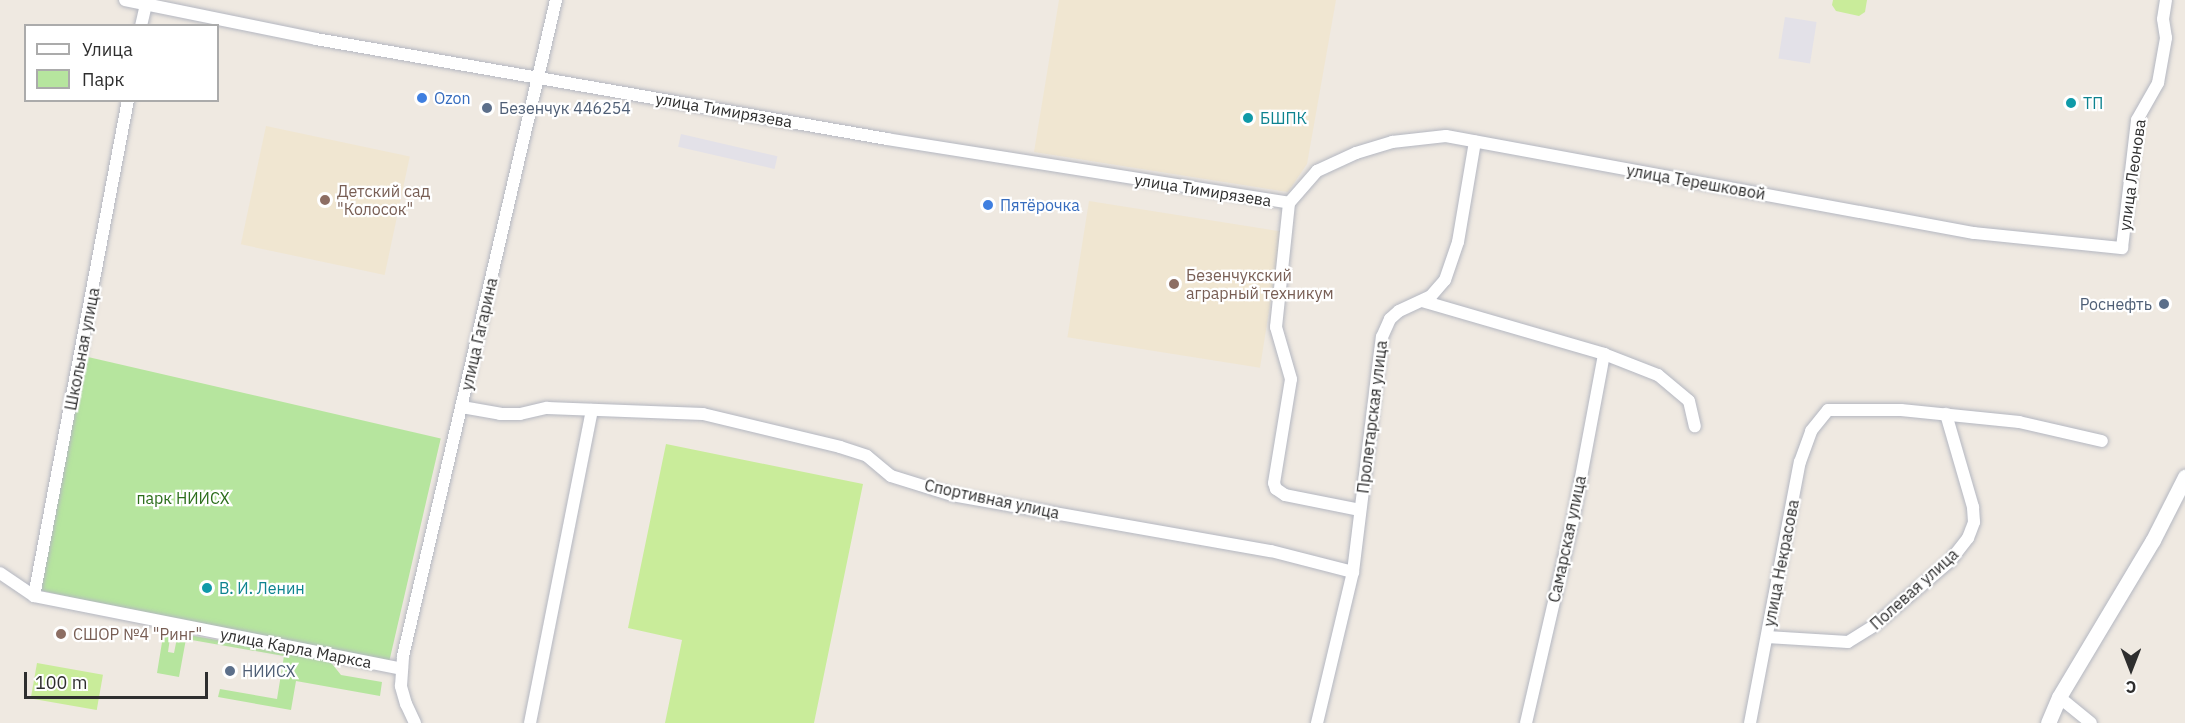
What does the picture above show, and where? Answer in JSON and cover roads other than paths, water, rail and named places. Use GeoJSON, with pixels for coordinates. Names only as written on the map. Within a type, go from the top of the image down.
{"type":"FeatureCollection","features":[{"type":"Feature","properties":{"kind":"street","name":"улица Тимирязева"},"geometry":{"type":"LineString","coordinates":[[125,0],[316,39],[1025,163],[1290,203]]}},
{"type":"Feature","properties":{"kind":"street","name":"улица Гагарина"},"geometry":{"type":"LineString","coordinates":[[402,669],[556,0]]}},
{"type":"Feature","properties":{"kind":"street","name":"улица Леонова"},"geometry":{"type":"LineString","coordinates":[[2122,248],[2137,120],[2158,83],[2166,38],[2163,19],[2166,0]]}},
{"type":"Feature","properties":{"kind":"street"},"geometry":{"type":"LineString","coordinates":[[141,24],[146,4]]}},
{"type":"Feature","properties":{"kind":"street","name":"Школьная улица"},"geometry":{"type":"LineString","coordinates":[[34,596],[128,102]]}},
{"type":"Feature","properties":{"kind":"street","name":"улица Терешковой"},"geometry":{"type":"LineString","coordinates":[[1290,203],[1317,171],[1356,153],[1421,137],[1446,136],[1974,233],[2122,248]]}},
{"type":"Feature","properties":{"kind":"street","name":"Пролетарская улица"},"geometry":{"type":"LineString","coordinates":[[1317,723],[1353,572],[1382,337],[1390,320],[1399,311],[1422,301],[1438,290],[1452,264],[1475,141]]}},
{"type":"Feature","properties":{"kind":"street"},"geometry":{"type":"LineString","coordinates":[[1290,203],[1276,327],[1291,379],[1274,483],[1276,489],[1285,495],[1360,510]]}},
{"type":"Feature","properties":{"kind":"street"},"geometry":{"type":"LineString","coordinates":[[1422,301],[1604,354],[1658,375],[1689,401],[1695,426]]}},
{"type":"Feature","properties":{"kind":"street","name":"Самарская улица"},"geometry":{"type":"LineString","coordinates":[[1526,723],[1573,520],[1604,354]]}},
{"type":"Feature","properties":{"kind":"street","name":"Спортивная улица"},"geometry":{"type":"LineString","coordinates":[[462,407],[500,414],[520,414],[547,408],[703,414],[840,447],[867,456],[891,476],[952,495],[1271,550],[1353,572]]}},
{"type":"Feature","properties":{"kind":"street"},"geometry":{"type":"LineString","coordinates":[[530,723],[592,410]]}},
{"type":"Feature","properties":{"kind":"street","name":"улица Некрасова"},"geometry":{"type":"LineString","coordinates":[[1750,723],[1800,462],[1811,431],[1828,410],[1901,410],[1946,414]]}},
{"type":"Feature","properties":{"kind":"street"},"geometry":{"type":"LineString","coordinates":[[1946,414],[2019,422],[2102,441]]}},
{"type":"Feature","properties":{"kind":"street","name":"Полевая улица"},"geometry":{"type":"LineString","coordinates":[[1767,636],[1848,642],[1875,625],[1950,561],[1968,538],[1974,522],[1973,507],[1946,414]]}},
{"type":"Feature","properties":{"kind":"street"},"geometry":{"type":"LineString","coordinates":[[2048,723],[2060,697],[2153,540],[2185,477]]}},
{"type":"Feature","properties":{"kind":"street","name":"улица Карла Маркса"},"geometry":{"type":"LineString","coordinates":[[0,573],[34,596],[402,669]]}},
{"type":"Feature","properties":{"kind":"street"},"geometry":{"type":"LineString","coordinates":[[402,669],[403,693],[415,723]]}},
{"type":"Feature","properties":{"kind":"street"},"geometry":{"type":"LineString","coordinates":[[2060,697],[2091,723]]}},
{"type":"Feature","properties":{"kind":"place","name":"Ozon"},"geometry":{"type":"Point","coordinates":[422,98]}},
{"type":"Feature","properties":{"kind":"place","name":"ТП"},"geometry":{"type":"Point","coordinates":[2071,103]}},
{"type":"Feature","properties":{"kind":"place","name":"Безенчук 446254"},"geometry":{"type":"Point","coordinates":[487,108]}},
{"type":"Feature","properties":{"kind":"place","name":"БШПК"},"geometry":{"type":"Point","coordinates":[1248,118]}},
{"type":"Feature","properties":{"kind":"place","name":"Детский сад \"Колосок\""},"geometry":{"type":"Point","coordinates":[325,200]}},
{"type":"Feature","properties":{"kind":"place","name":"Пятёрочка"},"geometry":{"type":"Point","coordinates":[988,205]}},
{"type":"Feature","properties":{"kind":"place","name":"Безенчукский аграрный техникум"},"geometry":{"type":"Point","coordinates":[1174,284]}},
{"type":"Feature","properties":{"kind":"place","name":"Роснефть"},"geometry":{"type":"Point","coordinates":[2164,304]}},
{"type":"Feature","properties":{"kind":"place","name":"В. И. Ленин"},"geometry":{"type":"Point","coordinates":[207,588]}},
{"type":"Feature","properties":{"kind":"place","name":"СШОР №4 \"Ринг\""},"geometry":{"type":"Point","coordinates":[61,634]}},
{"type":"Feature","properties":{"kind":"place","name":"НИИСХ"},"geometry":{"type":"Point","coordinates":[230,671]}},
{"type":"Feature","properties":{"kind":"park label","name":"парк НИИСХ"},"geometry":{"type":"Point","coordinates":[183,498]}}]}
